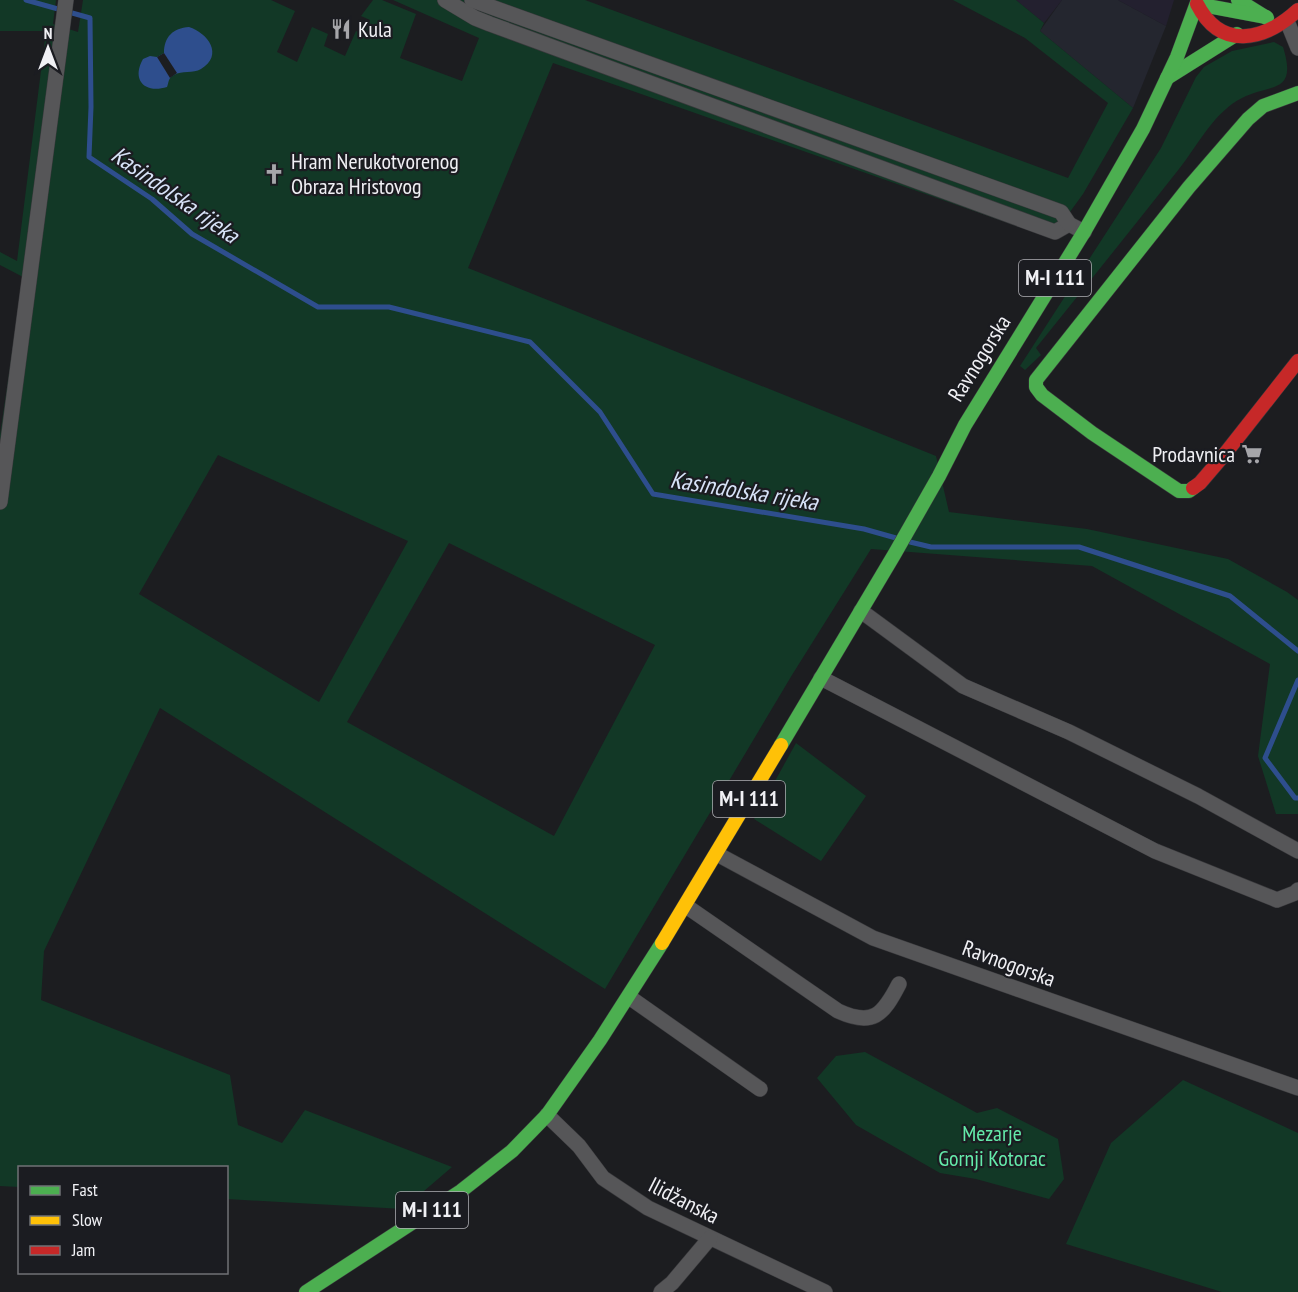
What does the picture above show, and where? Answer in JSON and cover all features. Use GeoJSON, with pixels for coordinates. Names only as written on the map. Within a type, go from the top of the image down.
{"type":"FeatureCollection","features":[{"type":"Feature","properties":{"kind":"main road"},"geometry":{"type":"LineString","coordinates":[[1238,0],[1267,18]]}},
{"type":"Feature","properties":{"kind":"main road"},"geometry":{"type":"LineString","coordinates":[[1197,2],[1223,11],[1267,18],[1293,15]]}},
{"type":"Feature","properties":{"kind":"main road"},"geometry":{"type":"LineString","coordinates":[[1197,2],[1204,19],[1212,26],[1220,31],[1237,34],[1263,33],[1293,15]]}},
{"type":"Feature","properties":{"kind":"main road","name":"Ravnogorska"},"geometry":{"type":"LineString","coordinates":[[306,1292],[461,1191],[512,1151],[547,1115],[628,997],[686,906],[894,555],[939,476],[964,425],[1084,232],[1143,129],[1167,78],[1197,2]]}},
{"type":"Feature","properties":{"kind":"main road"},"geometry":{"type":"LineString","coordinates":[[1167,78],[1237,34]]}},
{"type":"Feature","properties":{"kind":"main road"},"geometry":{"type":"LineString","coordinates":[[1298,93],[1263,106],[1248,119],[1189,187],[1036,380],[1040,393],[1092,433],[1179,491],[1189,491],[1200,483],[1224,455],[1298,361]]}},
{"type":"Feature","properties":{"kind":"street"},"geometry":{"type":"LineString","coordinates":[[0,502],[66,0]]}},
{"type":"Feature","properties":{"kind":"street"},"geometry":{"type":"LineString","coordinates":[[446,0],[475,18],[490,24],[1055,232],[1069,224]]}},
{"type":"Feature","properties":{"kind":"street"},"geometry":{"type":"LineString","coordinates":[[471,0],[1061,212],[1069,224],[1084,232]]}},
{"type":"Feature","properties":{"kind":"street"},"geometry":{"type":"LineString","coordinates":[[1293,15],[1298,48]]}},
{"type":"Feature","properties":{"kind":"street"},"geometry":{"type":"LineString","coordinates":[[861,612],[963,686],[1101,748],[1198,795],[1298,851]]}},
{"type":"Feature","properties":{"kind":"street"},"geometry":{"type":"LineString","coordinates":[[821,678],[1155,851],[1276,900],[1298,890]]}},
{"type":"Feature","properties":{"kind":"street","name":"Ravnogorska"},"geometry":{"type":"LineString","coordinates":[[717,854],[873,938],[1298,1088]]}},
{"type":"Feature","properties":{"kind":"street"},"geometry":{"type":"LineString","coordinates":[[686,906],[838,1011],[852,1017],[863,1019],[887,1008],[899,984]]}},
{"type":"Feature","properties":{"kind":"street"},"geometry":{"type":"LineString","coordinates":[[628,997],[760,1089]]}},
{"type":"Feature","properties":{"kind":"street","name":"Ilidžanska"},"geometry":{"type":"LineString","coordinates":[[547,1115],[579,1146],[603,1178],[648,1208],[825,1292]]}},
{"type":"Feature","properties":{"kind":"street"},"geometry":{"type":"LineString","coordinates":[[661,1292],[672,1283],[710,1238]]}},
{"type":"Feature","properties":{"kind":"shaded area"},"geometry":{"type":"Polygon","coordinates":[[[1016,0],[1062,0],[1044,23],[1016,0]]]}},
{"type":"Feature","properties":{"kind":"shaded area"},"geometry":{"type":"Polygon","coordinates":[[[1062,0],[1118,0],[1166,26],[1133,108],[1040,31],[1062,0]]]}},
{"type":"Feature","properties":{"kind":"shaded area"},"geometry":{"type":"Polygon","coordinates":[[[1118,0],[1174,0],[1166,26],[1118,0]]]}},
{"type":"Feature","properties":{"kind":"green space"},"geometry":{"type":"Polygon","coordinates":[[[0,0],[56,0],[53,24],[78,32],[83,0],[271,0],[295,11],[277,52],[297,62],[312,27],[328,34],[324,46],[345,56],[356,31],[364,34],[370,20],[361,16],[373,0],[382,0],[416,14],[400,58],[462,81],[479,38],[393,0],[585,0],[1068,178],[1108,103],[1025,38],[953,0],[1016,0],[1044,23],[1040,31],[1133,108],[1083,194],[1051,238],[553,63],[468,268],[936,456],[949,512],[1087,529],[1228,559],[1287,592],[1298,600],[1298,814],[1276,814],[1258,756],[1270,664],[1092,566],[871,549],[792,675],[605,989],[160,708],[44,951],[41,1000],[230,1075],[238,1125],[282,1143],[305,1110],[452,1167],[403,1209],[228,1199],[228,1166],[18,1166],[18,1187],[0,1186],[0,435],[23,277],[0,265],[0,252],[17,261],[46,31],[0,31],[0,0]],[[218,455],[139,594],[319,702],[408,541],[218,455]],[[449,543],[347,722],[554,836],[655,645],[449,543]]]}},
{"type":"Feature","properties":{"kind":"green space"},"geometry":{"type":"Polygon","coordinates":[[[1274,42],[1283,47],[1287,62],[1287,73],[1284,80],[1279,85],[1242,98],[1215,120],[1179,169],[1036,348],[1041,355],[1025,370],[1020,366],[1161,148],[1196,77],[1204,67],[1232,51],[1274,42]]]}},
{"type":"Feature","properties":{"kind":"green space"},"geometry":{"type":"Polygon","coordinates":[[[796,743],[866,796],[821,861],[754,819],[796,743]]]}},
{"type":"Feature","properties":{"kind":"green space","name":"Mezarje Gornji Kotorac"},"geometry":{"type":"Polygon","coordinates":[[[865,1052],[977,1113],[997,1108],[1058,1139],[1064,1179],[1049,1199],[976,1179],[940,1173],[856,1125],[817,1078],[836,1056],[865,1052]]]}},
{"type":"Feature","properties":{"kind":"green space"},"geometry":{"type":"Polygon","coordinates":[[[1183,1080],[1298,1133],[1298,1292],[1222,1292],[1066,1244],[1111,1143],[1183,1080]]]}},
{"type":"Feature","properties":{"kind":"water"},"geometry":{"type":"Polygon","coordinates":[[[189,27],[202,34],[211,45],[212,57],[208,63],[201,69],[174,75],[167,87],[152,89],[142,84],[139,73],[143,59],[150,56],[157,57],[164,53],[164,47],[170,34],[178,29],[189,27]]]}},
{"type":"Feature","properties":{"kind":"pier"},"geometry":{"type":"Polygon","coordinates":[[[164,53],[177,73],[170,78],[157,57],[164,53]]]}},
{"type":"Feature","properties":{"kind":"waterway","name":"Kasindolska rijeka"},"geometry":{"type":"LineString","coordinates":[[26,0],[90,18],[89,157],[152,199],[192,234],[318,307],[389,307],[530,342],[600,412],[653,494],[864,529],[896,538]]}},
{"type":"Feature","properties":{"kind":"waterway","name":"Kasindolska rijeka"},"geometry":{"type":"LineString","coordinates":[[910,542],[931,547],[1079,547],[1230,596],[1298,651]]}},
{"type":"Feature","properties":{"kind":"waterway","name":"Kasindolska rijeka"},"geometry":{"type":"LineString","coordinates":[[1298,680],[1265,758],[1295,798],[1298,798]]}},
{"type":"Feature","properties":{"kind":"traffic: fast"},"geometry":{"type":"LineString","coordinates":[[781,745],[894,555],[965,425],[1084,232],[1143,129],[1177,57],[1198,0]]}},
{"type":"Feature","properties":{"kind":"traffic: fast"},"geometry":{"type":"LineString","coordinates":[[1238,0],[1267,18]]}},
{"type":"Feature","properties":{"kind":"traffic: fast"},"geometry":{"type":"LineString","coordinates":[[1197,4],[1266,17]]}},
{"type":"Feature","properties":{"kind":"traffic: fast"},"geometry":{"type":"LineString","coordinates":[[1167,78],[1237,34]]}},
{"type":"Feature","properties":{"kind":"traffic: fast"},"geometry":{"type":"LineString","coordinates":[[1193,488],[1189,491],[1179,491],[1092,433],[1042,395],[1036,387],[1036,380],[1189,187],[1248,119],[1263,106],[1298,93]]}},
{"type":"Feature","properties":{"kind":"traffic: fast"},"geometry":{"type":"LineString","coordinates":[[306,1292],[461,1191],[512,1151],[547,1115],[600,1040],[662,943]]}},
{"type":"Feature","properties":{"kind":"traffic: slow"},"geometry":{"type":"LineString","coordinates":[[662,943],[781,745]]}},
{"type":"Feature","properties":{"kind":"traffic: jam"},"geometry":{"type":"LineString","coordinates":[[1197,4],[1207,19],[1218,29],[1231,35],[1244,36],[1271,29],[1298,10]]}},
{"type":"Feature","properties":{"kind":"traffic: jam"},"geometry":{"type":"LineString","coordinates":[[1193,488],[1224,455],[1298,361]]}},
{"type":"Feature","properties":{"kind":"place","name":"Kula"},"geometry":{"type":"Point","coordinates":[341,29]}},
{"type":"Feature","properties":{"kind":"place","name":"Hram Nerukotvorenog Obraza Hristovog"},"geometry":{"type":"Point","coordinates":[274,174]}},
{"type":"Feature","properties":{"kind":"place","name":"Prodavnica"},"geometry":{"type":"Point","coordinates":[1252,454]}}]}
